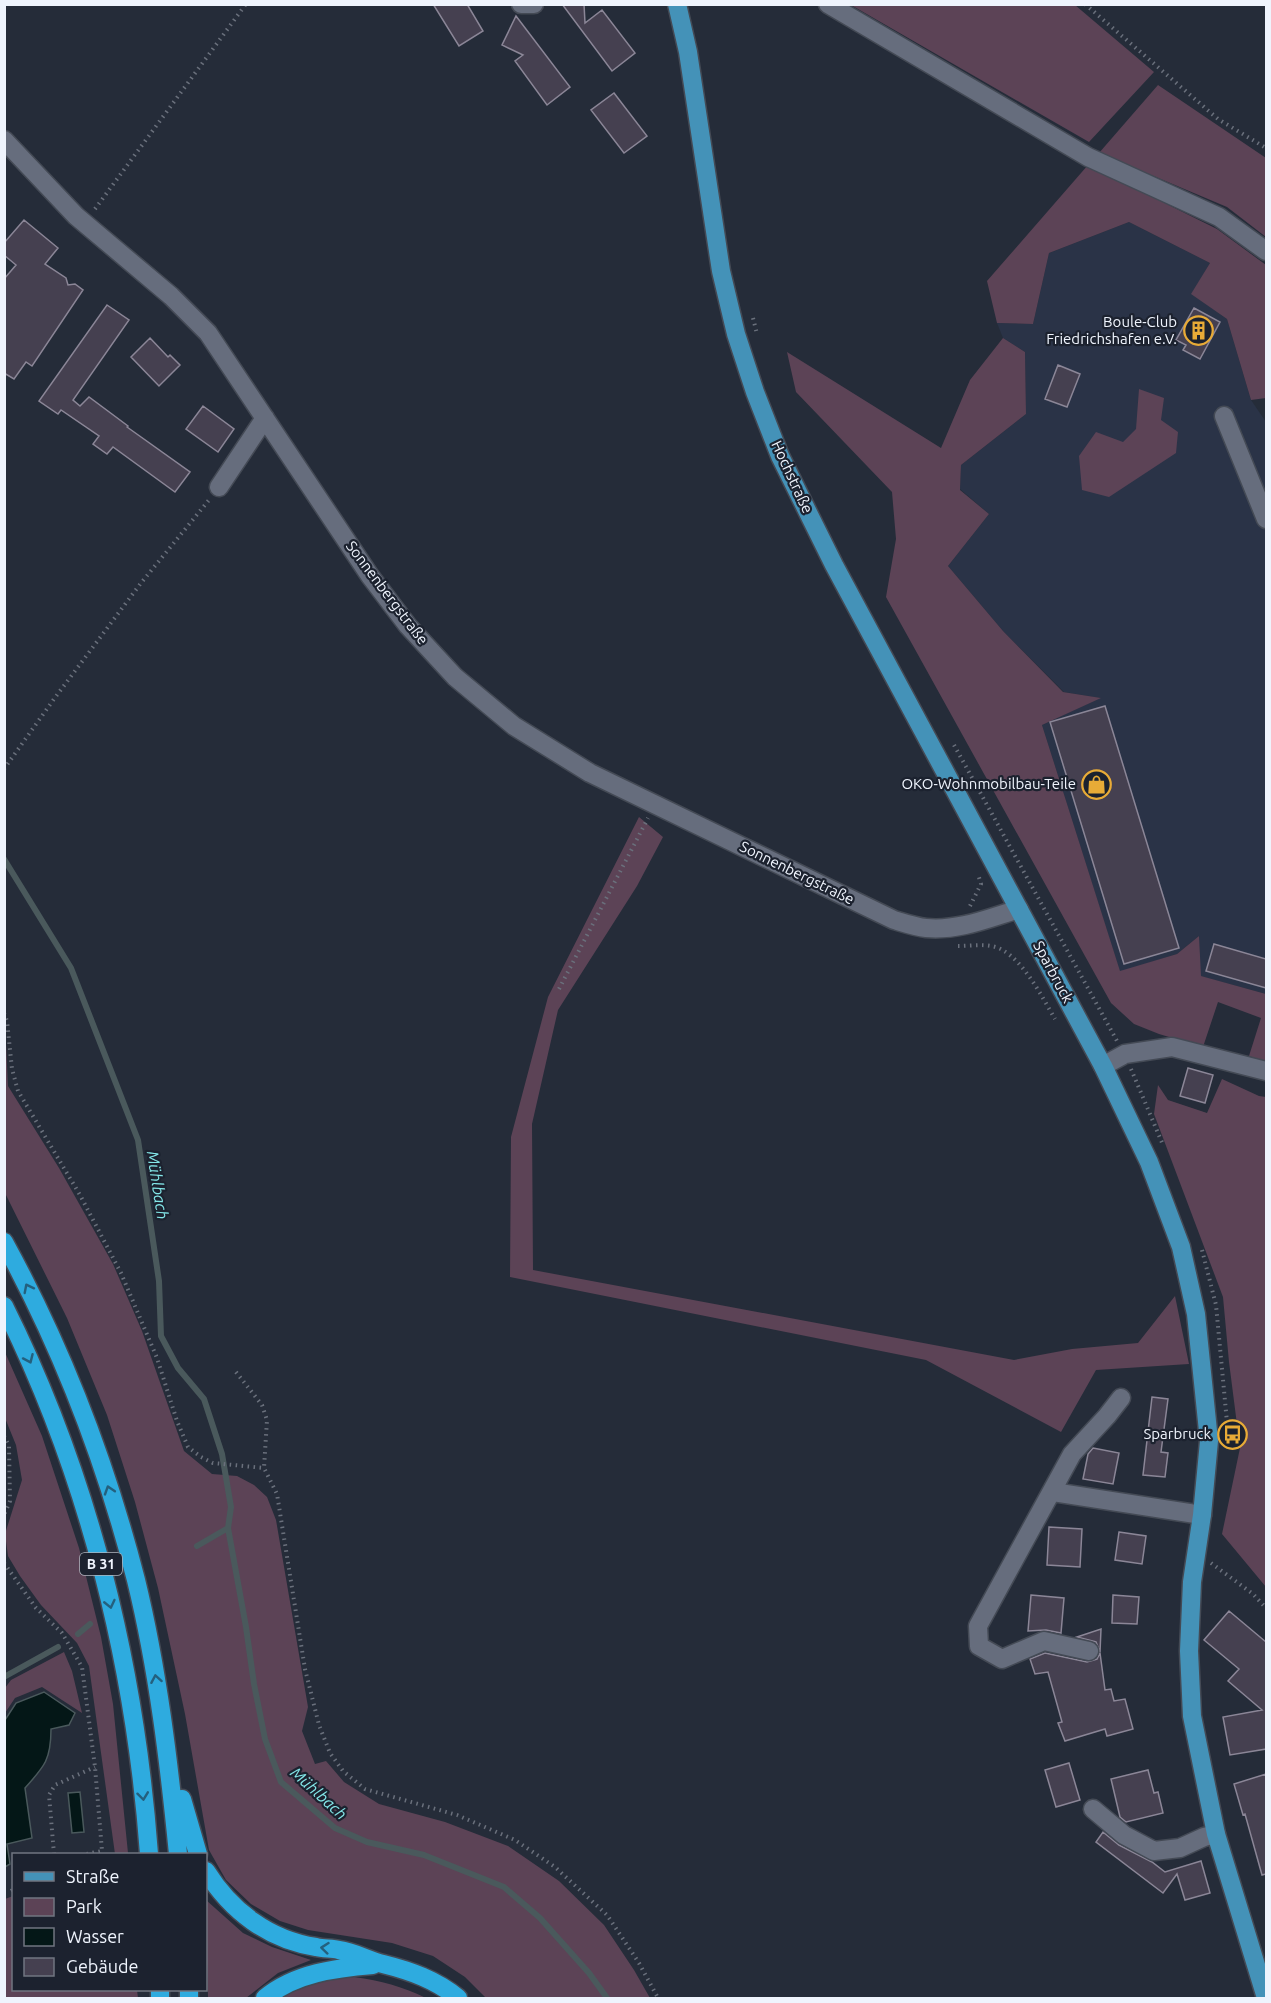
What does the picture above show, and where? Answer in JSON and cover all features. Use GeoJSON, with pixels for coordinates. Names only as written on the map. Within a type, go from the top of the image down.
{"type":"FeatureCollection","features":[{"type":"Feature","properties":{"kind":"highway","name":"B 31"},"geometry":{"type":"LineString","coordinates":[[4,1242],[55,1346],[100,1458],[136,1581],[156,1678],[178,1853]]}},
{"type":"Feature","properties":{"kind":"highway","name":"B 31"},"geometry":{"type":"LineString","coordinates":[[4,1306],[51,1409],[97,1551],[129,1696],[149,1853]]}},
{"type":"Feature","properties":{"kind":"highway"},"geometry":{"type":"LineString","coordinates":[[165,1737],[198,1853]]}},
{"type":"Feature","properties":{"kind":"highway"},"geometry":{"type":"LineString","coordinates":[[207,1873],[215,1886],[235,1908],[258,1926],[275,1935],[316,1947],[340,1950],[403,1969],[426,1977],[458,1998]]}},
{"type":"Feature","properties":{"kind":"highway"},"geometry":{"type":"LineString","coordinates":[[265,1998],[314,1973],[336,1968],[381,1964]]}},
{"type":"Feature","properties":{"kind":"main road","name":"Hochstraße"},"geometry":{"type":"LineString","coordinates":[[677,4],[688,52],[721,271],[736,334],[755,392],[780,456],[834,565],[1019,909]]}},
{"type":"Feature","properties":{"kind":"main road","name":"Sparbruck"},"geometry":{"type":"LineString","coordinates":[[1019,909],[1134,1128],[1165,1200],[1190,1281],[1204,1374],[1209,1441],[1202,1515],[1192,1582],[1190,1630],[1192,1716],[1216,1834],[1266,1998]]}},
{"type":"Feature","properties":{"kind":"street"},"geometry":{"type":"LineString","coordinates":[[521,4],[534,4]]}},
{"type":"Feature","properties":{"kind":"street"},"geometry":{"type":"LineString","coordinates":[[828,4],[1088,157],[1219,217],[1266,251]]}},
{"type":"Feature","properties":{"kind":"street","name":"Sonnenbergstraße"},"geometry":{"type":"LineString","coordinates":[[4,140],[76,216],[171,296],[208,333],[370,576],[408,626],[455,677],[514,726],[590,773],[894,920],[926,928],[960,927],[1019,909]]}},
{"type":"Feature","properties":{"kind":"street"},"geometry":{"type":"LineString","coordinates":[[1224,416],[1266,519]]}},
{"type":"Feature","properties":{"kind":"street"},"geometry":{"type":"LineString","coordinates":[[219,487],[265,418]]}},
{"type":"Feature","properties":{"kind":"street"},"geometry":{"type":"LineString","coordinates":[[1103,1066],[1125,1054],[1173,1047],[1266,1071]]}},
{"type":"Feature","properties":{"kind":"street"},"geometry":{"type":"LineString","coordinates":[[1089,1651],[1044,1641],[1002,1659],[979,1646],[978,1626],[1072,1454],[1107,1416],[1120,1398]]}},
{"type":"Feature","properties":{"kind":"street"},"geometry":{"type":"LineString","coordinates":[[1053,1491],[1202,1515]]}},
{"type":"Feature","properties":{"kind":"street"},"geometry":{"type":"LineString","coordinates":[[1093,1809],[1124,1835],[1154,1851],[1180,1848],[1216,1834]]}},
{"type":"Feature","properties":{"kind":"path"},"geometry":{"type":"LineString","coordinates":[[90,211],[96,208],[246,4]]}},
{"type":"Feature","properties":{"kind":"path"},"geometry":{"type":"LineString","coordinates":[[1085,4],[1218,119],[1266,148]]}},
{"type":"Feature","properties":{"kind":"path"},"geometry":{"type":"LineString","coordinates":[[753,316],[758,336]]}},
{"type":"Feature","properties":{"kind":"path"},"geometry":{"type":"LineString","coordinates":[[4,769],[141,583],[219,487]]}},
{"type":"Feature","properties":{"kind":"path"},"geometry":{"type":"LineString","coordinates":[[949,738],[1125,1054]]}},
{"type":"Feature","properties":{"kind":"path"},"geometry":{"type":"LineString","coordinates":[[559,989],[649,816],[659,822]]}},
{"type":"Feature","properties":{"kind":"path"},"geometry":{"type":"LineString","coordinates":[[962,909],[971,905],[981,884],[977,869]]}},
{"type":"Feature","properties":{"kind":"path"},"geometry":{"type":"LineString","coordinates":[[954,946],[992,946],[1008,954],[1033,981],[1059,1026]]}},
{"type":"Feature","properties":{"kind":"path"},"geometry":{"type":"LineString","coordinates":[[4,1013],[7,1021],[12,1069],[18,1091],[80,1196],[121,1273],[157,1358],[177,1421],[188,1447],[213,1463],[264,1468]]}},
{"type":"Feature","properties":{"kind":"path"},"geometry":{"type":"LineString","coordinates":[[236,1372],[262,1405],[267,1420],[264,1468],[277,1494],[305,1669],[319,1725],[330,1753],[343,1771],[365,1789],[457,1815],[515,1840],[555,1867],[607,1915],[639,1963],[658,1998]]}},
{"type":"Feature","properties":{"kind":"path"},"geometry":{"type":"LineString","coordinates":[[4,1436],[9,1446],[10,1502],[4,1515]]}},
{"type":"Feature","properties":{"kind":"path"},"geometry":{"type":"LineString","coordinates":[[1196,1560],[1210,1562],[1253,1594],[1266,1608]]}},
{"type":"Feature","properties":{"kind":"path"},"geometry":{"type":"LineString","coordinates":[[4,1563],[36,1608],[62,1633],[82,1667],[95,1767],[102,1851],[91,1853]]}},
{"type":"Feature","properties":{"kind":"path"},"geometry":{"type":"LineString","coordinates":[[54,1853],[49,1795],[55,1785],[95,1767]]}},
{"type":"Feature","properties":{"kind":"shaded area"},"geometry":{"type":"Polygon","coordinates":[[[1129,222],[1210,263],[1192,294],[1227,319],[1251,400],[1266,422],[1266,994],[1200,976],[1199,936],[1177,954],[1120,972],[1042,725],[1100,698],[1064,692],[1003,631],[948,566],[989,514],[960,489],[961,465],[1026,414],[1025,352],[1003,338],[997,323],[1033,324],[1049,253],[1129,222]]]}},
{"type":"Feature","properties":{"kind":"green space"},"geometry":{"type":"Polygon","coordinates":[[[851,5],[1075,5],[1154,72],[1089,142],[851,5]]]}},
{"type":"Feature","properties":{"kind":"green space"},"geometry":{"type":"Polygon","coordinates":[[[1158,85],[1266,158],[1266,237],[1227,207],[1099,153],[1158,85]]]}},
{"type":"Feature","properties":{"kind":"green space"},"geometry":{"type":"Polygon","coordinates":[[[1088,165],[1217,229],[1266,265],[1266,398],[1251,400],[1227,319],[1191,294],[1210,263],[1129,222],[1049,253],[1033,324],[997,323],[987,281],[1088,165]]]}},
{"type":"Feature","properties":{"kind":"green space"},"geometry":{"type":"Polygon","coordinates":[[[1003,338],[1025,352],[1026,414],[961,465],[960,490],[989,514],[948,566],[1003,631],[1063,692],[1101,698],[1042,725],[1120,971],[1177,954],[1199,936],[1201,976],[1266,994],[1266,1062],[1249,1056],[1261,1018],[1218,1002],[1203,1047],[1134,1024],[1111,1003],[886,597],[896,539],[892,492],[796,392],[787,352],[941,448],[970,380],[1003,338]]]}},
{"type":"Feature","properties":{"kind":"green space"},"geometry":{"type":"Polygon","coordinates":[[[1139,389],[1164,398],[1161,420],[1178,432],[1176,453],[1109,497],[1082,490],[1079,456],[1096,432],[1123,442],[1136,429],[1139,389]]]}},
{"type":"Feature","properties":{"kind":"green space"},"geometry":{"type":"Polygon","coordinates":[[[639,817],[663,837],[637,886],[558,1010],[532,1124],[533,1270],[1014,1360],[1072,1349],[1138,1343],[1175,1296],[1189,1364],[1096,1370],[1061,1432],[926,1360],[510,1277],[511,1137],[548,997],[639,817]]]}},
{"type":"Feature","properties":{"kind":"green space"},"geometry":{"type":"Polygon","coordinates":[[[5,1023],[8,1086],[59,1168],[113,1264],[142,1331],[184,1451],[212,1474],[237,1476],[254,1485],[267,1497],[276,1520],[308,1707],[302,1731],[315,1764],[326,1761],[344,1782],[379,1804],[445,1822],[508,1846],[559,1881],[604,1925],[650,1998],[486,1998],[465,1977],[433,1956],[392,1943],[308,1930],[280,1921],[251,1904],[226,1880],[209,1850],[185,1714],[158,1588],[135,1502],[107,1415],[67,1318],[5,1193],[5,1023]]]}},
{"type":"Feature","properties":{"kind":"green space"},"geometry":{"type":"Polygon","coordinates":[[[1222,1079],[1266,1097],[1266,1587],[1222,1534],[1240,1448],[1223,1297],[1154,1114],[1158,1085],[1168,1100],[1207,1113],[1222,1079]]]}},
{"type":"Feature","properties":{"kind":"green space"},"geometry":{"type":"Polygon","coordinates":[[[4,1350],[42,1436],[79,1548],[101,1637],[113,1704],[128,1853],[115,1853],[89,1666],[77,1643],[41,1605],[8,1556],[5,1534],[22,1480],[16,1445],[5,1418],[4,1350]]]}},
{"type":"Feature","properties":{"kind":"green space"},"geometry":{"type":"Polygon","coordinates":[[[64,1652],[72,1671],[82,1713],[42,1687],[15,1698],[5,1713],[5,1688],[11,1680],[64,1652]]]}},
{"type":"Feature","properties":{"kind":"green space"},"geometry":{"type":"Polygon","coordinates":[[[12,1896],[12,1991],[137,1991],[138,1998],[5,1998],[5,1899],[12,1896]]]}},
{"type":"Feature","properties":{"kind":"green space"},"geometry":{"type":"Polygon","coordinates":[[[207,1901],[243,1933],[272,1947],[311,1960],[278,1973],[246,1998],[208,1998],[207,1901]]]}},
{"type":"Feature","properties":{"kind":"green space"},"geometry":{"type":"Polygon","coordinates":[[[354,1977],[391,1984],[426,1998],[279,1998],[315,1983],[354,1977]]]}},
{"type":"Feature","properties":{"kind":"water"},"geometry":{"type":"Polygon","coordinates":[[[44,1692],[75,1713],[69,1725],[51,1729],[50,1748],[46,1762],[25,1788],[32,1838],[7,1844],[10,1864],[5,1867],[5,1720],[16,1703],[44,1692]]]}},
{"type":"Feature","properties":{"kind":"water"},"geometry":{"type":"Polygon","coordinates":[[[80,1792],[84,1832],[72,1833],[68,1793],[80,1792]]]}},
{"type":"Feature","properties":{"kind":"building"},"geometry":{"type":"Polygon","coordinates":[[[433,4],[467,4],[483,31],[459,46],[433,4]]]}},
{"type":"Feature","properties":{"kind":"building"},"geometry":{"type":"Polygon","coordinates":[[[562,4],[584,4],[585,23],[602,10],[635,53],[612,71],[562,4]]]}},
{"type":"Feature","properties":{"kind":"building"},"geometry":{"type":"Polygon","coordinates":[[[516,16],[570,87],[547,105],[515,61],[523,55],[502,45],[516,16]]]}},
{"type":"Feature","properties":{"kind":"building"},"geometry":{"type":"Polygon","coordinates":[[[614,93],[647,136],[624,153],[591,110],[614,93]]]}},
{"type":"Feature","properties":{"kind":"building"},"geometry":{"type":"Polygon","coordinates":[[[24,220],[58,248],[45,264],[66,278],[68,285],[75,284],[83,290],[32,366],[26,362],[14,379],[4,373],[4,279],[16,265],[4,255],[4,243],[24,220]]]}},
{"type":"Feature","properties":{"kind":"building"},"geometry":{"type":"Polygon","coordinates":[[[107,305],[129,320],[73,400],[80,406],[89,397],[190,472],[175,492],[113,447],[107,454],[93,444],[99,436],[61,410],[58,414],[39,401],[107,305]]]}},
{"type":"Feature","properties":{"kind":"building","name":"Boule-Club Friedrichshafen e.V."},"geometry":{"type":"Polygon","coordinates":[[[1194,308],[1220,322],[1200,359],[1183,350],[1186,345],[1176,340],[1194,308]]]}},
{"type":"Feature","properties":{"kind":"building"},"geometry":{"type":"Polygon","coordinates":[[[150,338],[168,357],[170,355],[180,365],[159,386],[131,357],[150,338]]]}},
{"type":"Feature","properties":{"kind":"building"},"geometry":{"type":"Polygon","coordinates":[[[1058,365],[1080,374],[1067,407],[1045,399],[1058,365]]]}},
{"type":"Feature","properties":{"kind":"building"},"geometry":{"type":"Polygon","coordinates":[[[203,406],[234,429],[218,452],[186,429],[203,406]]]}},
{"type":"Feature","properties":{"kind":"building"},"geometry":{"type":"Polygon","coordinates":[[[1105,706],[1179,948],[1124,964],[1050,722],[1105,706]]]}},
{"type":"Feature","properties":{"kind":"building"},"geometry":{"type":"Polygon","coordinates":[[[1214,944],[1266,959],[1266,988],[1206,971],[1214,944]]]}},
{"type":"Feature","properties":{"kind":"building"},"geometry":{"type":"Polygon","coordinates":[[[1188,1068],[1213,1075],[1205,1103],[1180,1096],[1188,1068]]]}},
{"type":"Feature","properties":{"kind":"building"},"geometry":{"type":"Polygon","coordinates":[[[1152,1397],[1168,1399],[1161,1452],[1168,1453],[1165,1477],[1143,1475],[1152,1397]]]}},
{"type":"Feature","properties":{"kind":"building"},"geometry":{"type":"Polygon","coordinates":[[[1093,1448],[1119,1453],[1113,1484],[1083,1479],[1088,1454],[1093,1448]]]}},
{"type":"Feature","properties":{"kind":"building"},"geometry":{"type":"Polygon","coordinates":[[[1049,1527],[1082,1529],[1080,1567],[1047,1565],[1049,1527]]]}},
{"type":"Feature","properties":{"kind":"building"},"geometry":{"type":"Polygon","coordinates":[[[1119,1532],[1146,1536],[1142,1564],[1115,1560],[1119,1532]]]}},
{"type":"Feature","properties":{"kind":"building"},"geometry":{"type":"Polygon","coordinates":[[[1031,1595],[1064,1598],[1061,1633],[1046,1630],[1028,1631],[1031,1595]]]}},
{"type":"Feature","properties":{"kind":"building"},"geometry":{"type":"Polygon","coordinates":[[[1113,1595],[1139,1597],[1137,1624],[1112,1623],[1113,1595]]]}},
{"type":"Feature","properties":{"kind":"building"},"geometry":{"type":"Polygon","coordinates":[[[1229,1611],[1266,1642],[1266,1749],[1230,1755],[1223,1717],[1262,1710],[1228,1681],[1239,1669],[1204,1640],[1229,1611]]]}},
{"type":"Feature","properties":{"kind":"building"},"geometry":{"type":"Polygon","coordinates":[[[1101,1629],[1100,1652],[1096,1642],[1077,1637],[1101,1629]]]}},
{"type":"Feature","properties":{"kind":"building"},"geometry":{"type":"Polygon","coordinates":[[[1045,1653],[1087,1662],[1097,1659],[1100,1653],[1105,1690],[1111,1689],[1114,1701],[1125,1699],[1133,1729],[1107,1736],[1105,1729],[1065,1741],[1058,1723],[1062,1722],[1048,1672],[1035,1674],[1030,1659],[1045,1653]]]}},
{"type":"Feature","properties":{"kind":"building"},"geometry":{"type":"Polygon","coordinates":[[[1069,1763],[1080,1800],[1056,1807],[1045,1770],[1069,1763]]]}},
{"type":"Feature","properties":{"kind":"building"},"geometry":{"type":"Polygon","coordinates":[[[1148,1770],[1154,1793],[1158,1792],[1163,1813],[1126,1822],[1120,1817],[1111,1779],[1148,1770]]]}},
{"type":"Feature","properties":{"kind":"building"},"geometry":{"type":"Polygon","coordinates":[[[1266,1774],[1266,1874],[1262,1875],[1234,1784],[1266,1774]]]}},
{"type":"Feature","properties":{"kind":"building"},"geometry":{"type":"Polygon","coordinates":[[[1103,1832],[1119,1845],[1152,1862],[1165,1872],[1201,1861],[1210,1893],[1185,1900],[1177,1874],[1163,1893],[1096,1842],[1103,1832]]]}},
{"type":"Feature","properties":{"kind":"waterway","name":"Mühlbach"},"geometry":{"type":"LineString","coordinates":[[4,859],[71,968],[138,1140],[159,1281],[161,1336],[178,1368],[204,1399],[222,1454],[231,1507],[228,1528],[254,1684],[265,1739],[281,1782],[335,1828],[367,1842],[424,1855],[504,1887],[540,1918],[589,1973],[607,1998]]}},
{"type":"Feature","properties":{"kind":"waterway","name":"Mühlbach"},"geometry":{"type":"LineString","coordinates":[[197,1546],[228,1528]]}},
{"type":"Feature","properties":{"kind":"waterway","name":"Mühlbach"},"geometry":{"type":"LineString","coordinates":[[78,1634],[90,1624]]}},
{"type":"Feature","properties":{"kind":"waterway","name":"Mühlbach"},"geometry":{"type":"LineString","coordinates":[[4,1677],[58,1647]]}},
{"type":"Feature","properties":{"kind":"place","name":"Boule-Club Friedrichshafen e.V."},"geometry":{"type":"Point","coordinates":[1198,331]}},
{"type":"Feature","properties":{"kind":"place","name":"OKO-Wohnmobilbau-Teile"},"geometry":{"type":"Point","coordinates":[1097,784]}},
{"type":"Feature","properties":{"kind":"place","name":"Sparbruck"},"geometry":{"type":"Point","coordinates":[1232,1434]}}]}
